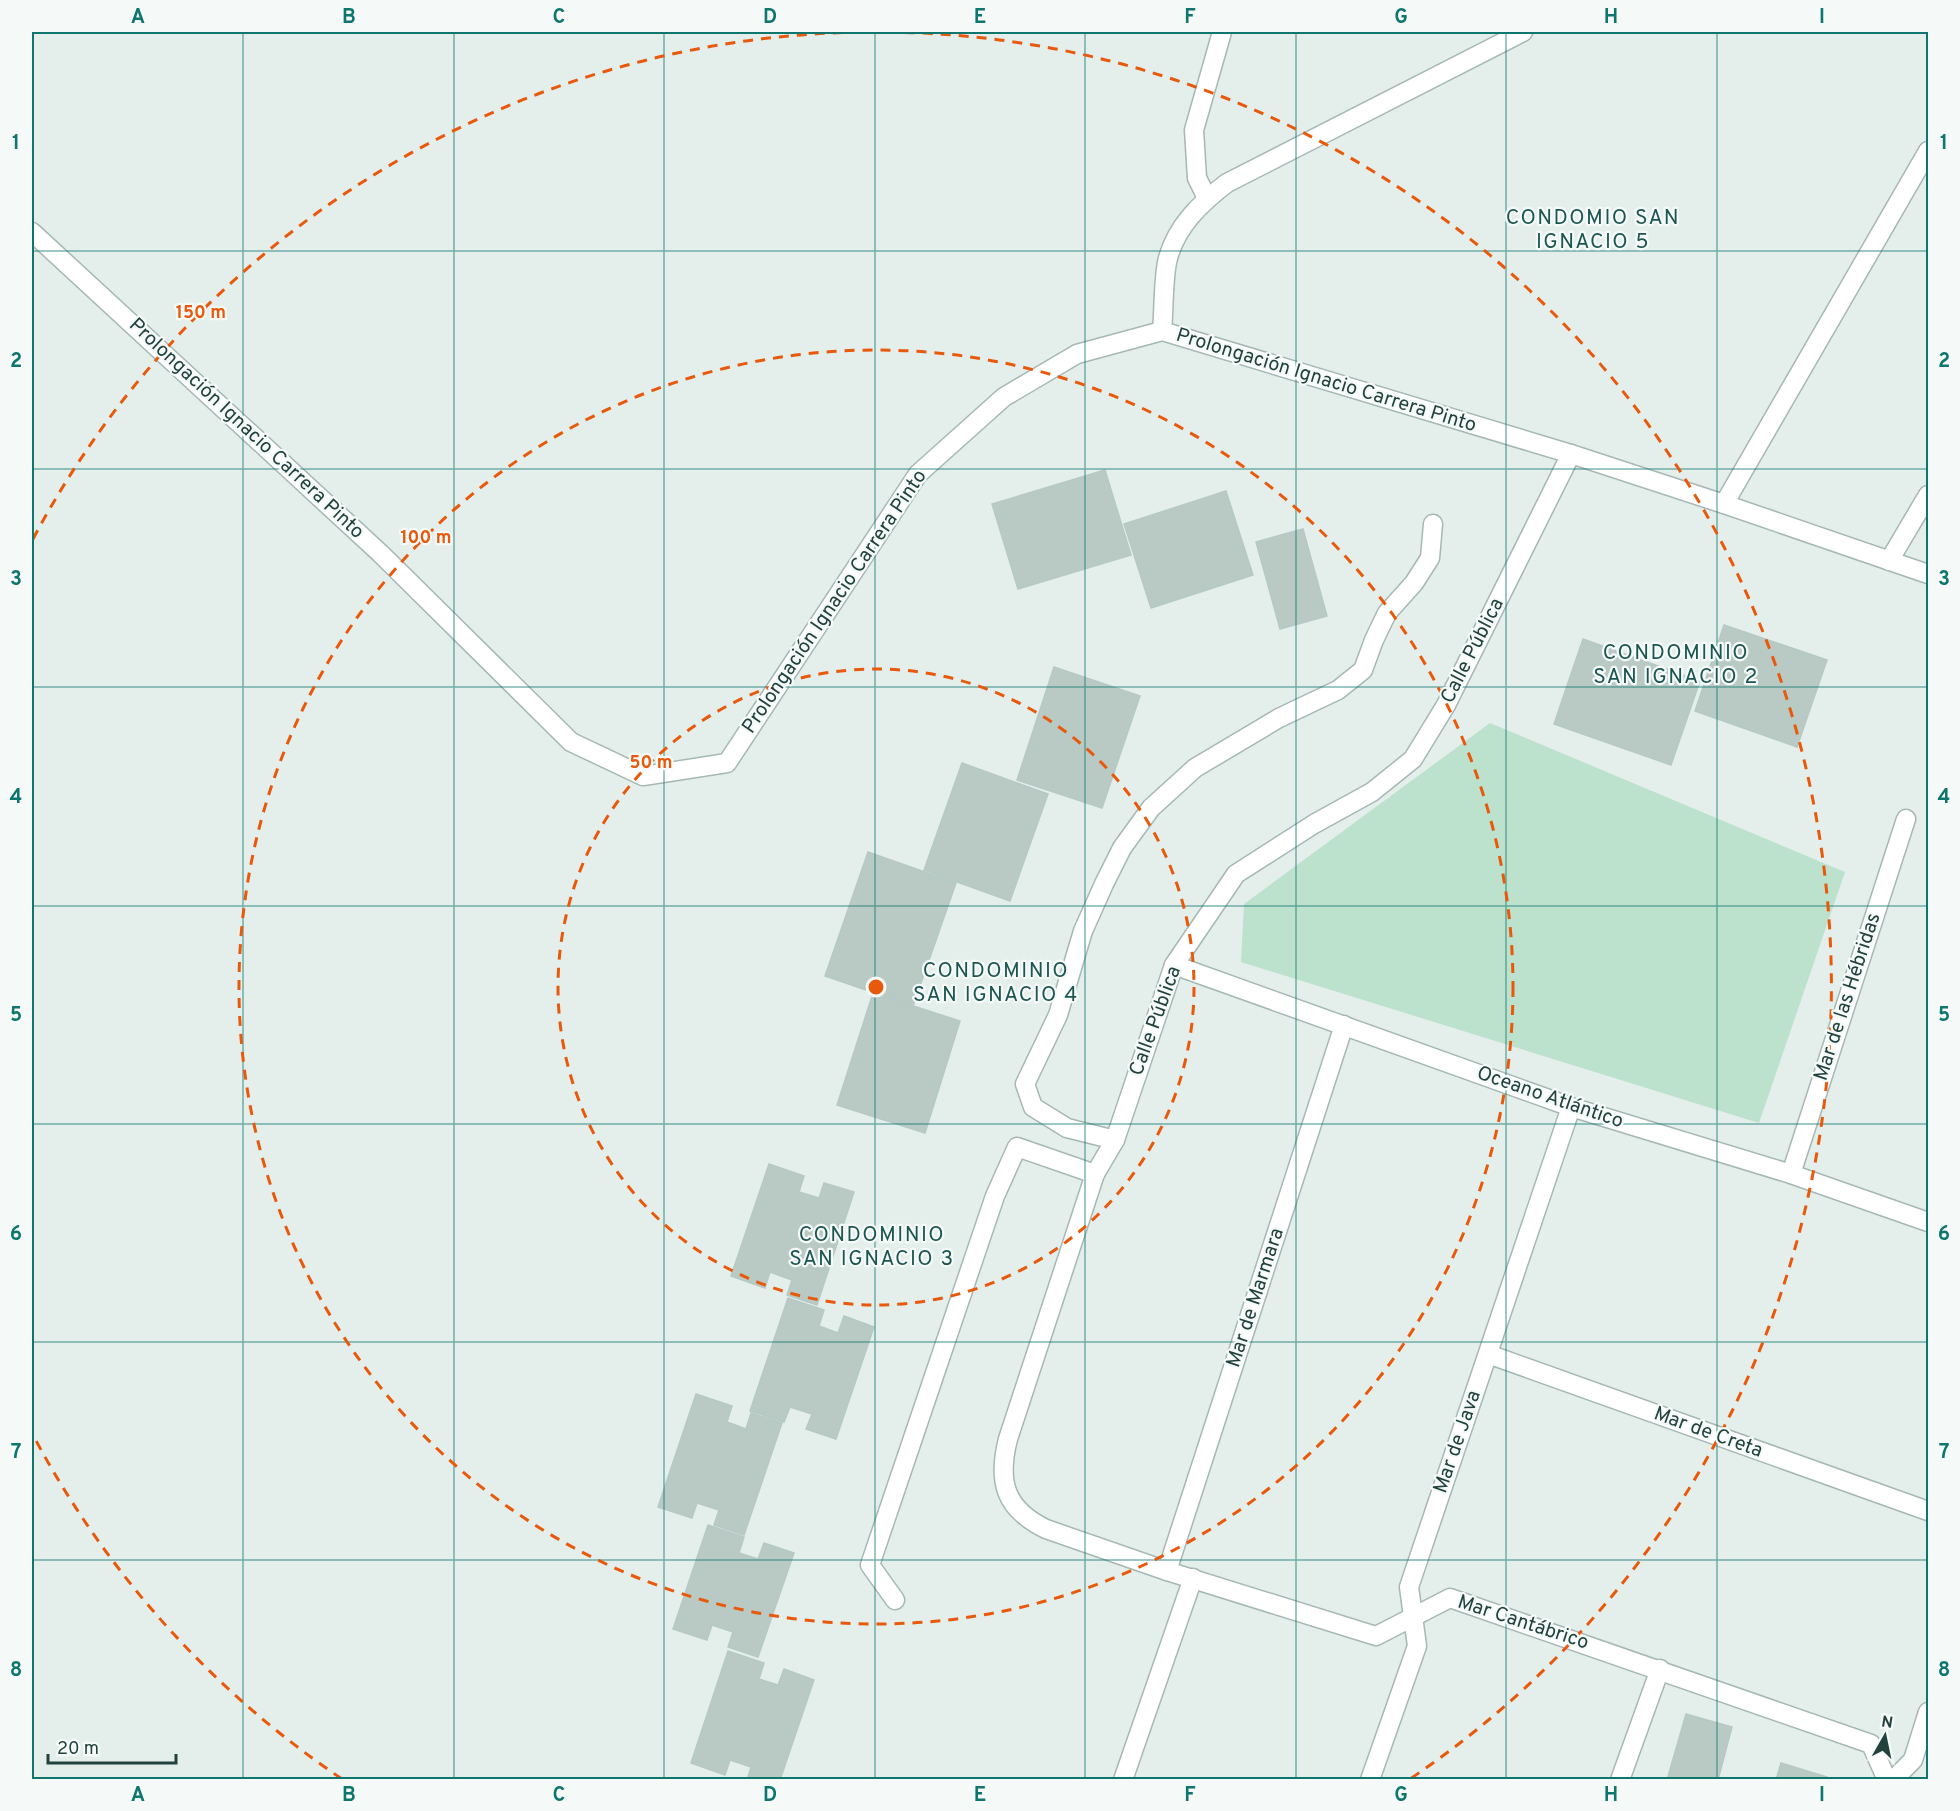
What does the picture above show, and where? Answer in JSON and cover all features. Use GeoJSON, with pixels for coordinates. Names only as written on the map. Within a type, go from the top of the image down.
{"type":"FeatureCollection","features":[{"type":"Feature","properties":{"kind":"street"},"geometry":{"type":"LineString","coordinates":[[1207,198],[1197,178],[1194,130],[1222,32]]}},
{"type":"Feature","properties":{"kind":"street"},"geometry":{"type":"LineString","coordinates":[[1162,332],[1168,258],[1177,236],[1207,198],[1227,183],[1522,32]]}},
{"type":"Feature","properties":{"kind":"street"},"geometry":{"type":"LineString","coordinates":[[1724,504],[1929,151]]}},
{"type":"Feature","properties":{"kind":"street","name":"Prolongación Ignacio Carrera Pinto"},"geometry":{"type":"LineString","coordinates":[[32,232],[381,554],[571,742],[644,776],[728,763],[918,474],[1004,397],[1077,354],[1162,332],[1571,454],[1929,574]]}},
{"type":"Feature","properties":{"kind":"street","name":"Calle Pública"},"geometry":{"type":"LineString","coordinates":[[1012,1502],[1005,1489],[1003,1459],[1095,1174],[1115,1140],[1174,965],[1236,874],[1314,824],[1372,792],[1413,759],[1446,705],[1571,454]]}},
{"type":"Feature","properties":{"kind":"street"},"geometry":{"type":"LineString","coordinates":[[1889,561],[1929,495]]}},
{"type":"Feature","properties":{"kind":"street"},"geometry":{"type":"LineString","coordinates":[[1115,1140],[1067,1128],[1033,1107],[1025,1084],[1059,1015],[1083,931],[1122,848],[1151,808],[1195,768],[1279,718],[1338,690],[1363,670],[1387,613],[1414,583],[1430,558],[1433,524]]}},
{"type":"Feature","properties":{"kind":"street","name":"Mar de las Hébridas"},"geometry":{"type":"LineString","coordinates":[[1791,1174],[1906,819]]}},
{"type":"Feature","properties":{"kind":"street","name":"Oceano Atlántico"},"geometry":{"type":"LineString","coordinates":[[1174,965],[1571,1107],[1791,1174],[1929,1221]]}},
{"type":"Feature","properties":{"kind":"street","name":"Mar de Marmara"},"geometry":{"type":"LineString","coordinates":[[1167,1570],[1344,1025]]}},
{"type":"Feature","properties":{"kind":"street","name":"Mar de Java"},"geometry":{"type":"LineString","coordinates":[[1370,1779],[1417,1646],[1409,1587],[1571,1107]]}},
{"type":"Feature","properties":{"kind":"street"},"geometry":{"type":"LineString","coordinates":[[896,1600],[870,1565],[995,1196],[1017,1147],[1095,1174]]}},
{"type":"Feature","properties":{"kind":"street","name":"Mar de Creta"},"geometry":{"type":"LineString","coordinates":[[1488,1354],[1929,1511]]}},
{"type":"Feature","properties":{"kind":"street","name":"Mar Cantábrico"},"geometry":{"type":"LineString","coordinates":[[1012,1502],[1019,1512],[1031,1522],[1046,1529],[1376,1636],[1450,1598],[1871,1744],[1887,1779]]}},
{"type":"Feature","properties":{"kind":"street"},"geometry":{"type":"LineString","coordinates":[[1123,1779],[1193,1578]]}},
{"type":"Feature","properties":{"kind":"street"},"geometry":{"type":"LineString","coordinates":[[1620,1779],[1660,1669]]}},
{"type":"Feature","properties":{"kind":"street"},"geometry":{"type":"LineString","coordinates":[[1893,1779],[1913,1760],[1929,1712]]}},
{"type":"Feature","properties":{"kind":"green space"},"geometry":{"type":"Polygon","coordinates":[[[1490,723],[1845,872],[1759,1123],[1241,962],[1244,904],[1490,723]]]}},
{"type":"Feature","properties":{"kind":"building"},"geometry":{"type":"Polygon","coordinates":[[[1105,470],[1131,555],[1018,589],[992,504],[1105,470]]]}},
{"type":"Feature","properties":{"kind":"building"},"geometry":{"type":"Polygon","coordinates":[[[1226,491],[1253,575],[1151,608],[1124,524],[1226,491]]]}},
{"type":"Feature","properties":{"kind":"building"},"geometry":{"type":"Polygon","coordinates":[[[1303,529],[1327,616],[1280,629],[1256,542],[1303,529]]]}},
{"type":"Feature","properties":{"kind":"building"},"geometry":{"type":"Polygon","coordinates":[[[1724,625],[1827,660],[1797,747],[1695,711],[1724,625]]]}},
{"type":"Feature","properties":{"kind":"building"},"geometry":{"type":"Polygon","coordinates":[[[1583,639],[1700,681],[1671,765],[1554,724],[1583,639]]]}},
{"type":"Feature","properties":{"kind":"building"},"geometry":{"type":"Polygon","coordinates":[[[1054,667],[1140,696],[1102,808],[1017,780],[1054,667]]]}},
{"type":"Feature","properties":{"kind":"building"},"geometry":{"type":"Polygon","coordinates":[[[962,763],[1048,794],[1010,901],[924,870],[962,763]]]}},
{"type":"Feature","properties":{"kind":"building"},"geometry":{"type":"Polygon","coordinates":[[[868,852],[956,883],[913,1006],[825,976],[868,852]]]}},
{"type":"Feature","properties":{"kind":"building"},"geometry":{"type":"Polygon","coordinates":[[[873,993],[960,1021],[925,1133],[837,1105],[873,993]]]}},
{"type":"Feature","properties":{"kind":"building"},"geometry":{"type":"Polygon","coordinates":[[[769,1164],[804,1176],[799,1192],[819,1198],[824,1183],[854,1192],[817,1305],[787,1295],[792,1280],[770,1272],[765,1288],[731,1276],[769,1164]]]}},
{"type":"Feature","properties":{"kind":"building"},"geometry":{"type":"Polygon","coordinates":[[[788,1298],[824,1310],[819,1326],[838,1333],[844,1316],[874,1327],[836,1439],[806,1429],[812,1414],[790,1407],[784,1422],[750,1411],[788,1298]]]}},
{"type":"Feature","properties":{"kind":"building"},"geometry":{"type":"Polygon","coordinates":[[[696,1394],[732,1406],[727,1422],[746,1429],[751,1413],[782,1423],[744,1535],[714,1525],[719,1510],[697,1503],[692,1518],[658,1507],[696,1394]]]}},
{"type":"Feature","properties":{"kind":"building"},"geometry":{"type":"Polygon","coordinates":[[[708,1525],[744,1537],[739,1553],[758,1559],[764,1543],[794,1553],[758,1657],[728,1647],[733,1632],[712,1625],[707,1640],[673,1629],[708,1525]]]}},
{"type":"Feature","properties":{"kind":"building"},"geometry":{"type":"Polygon","coordinates":[[[728,1651],[764,1663],[759,1679],[778,1685],[784,1669],[814,1680],[780,1780],[747,1780],[751,1767],[730,1760],[725,1775],[691,1763],[728,1651]]]}},
{"type":"Feature","properties":{"kind":"building"},"geometry":{"type":"Polygon","coordinates":[[[1686,1714],[1732,1727],[1718,1780],[1667,1780],[1686,1714]]]}},
{"type":"Feature","properties":{"kind":"building"},"geometry":{"type":"Polygon","coordinates":[[[1781,1763],[1827,1777],[1826,1780],[1776,1780],[1781,1763]]]}},
{"type":"Feature","properties":{"kind":"district","name":"CONDOMIO SAN IGNACIO 5"},"geometry":{"type":"Point","coordinates":[1593,230]}},
{"type":"Feature","properties":{"kind":"district","name":"CONDOMINIO SAN IGNACIO 2"},"geometry":{"type":"Point","coordinates":[1676,665]}},
{"type":"Feature","properties":{"kind":"district","name":"CONDOMINIO SAN IGNACIO 4"},"geometry":{"type":"Point","coordinates":[996,983]}},
{"type":"Feature","properties":{"kind":"district","name":"CONDOMINIO SAN IGNACIO 3"},"geometry":{"type":"Point","coordinates":[872,1247]}}]}
